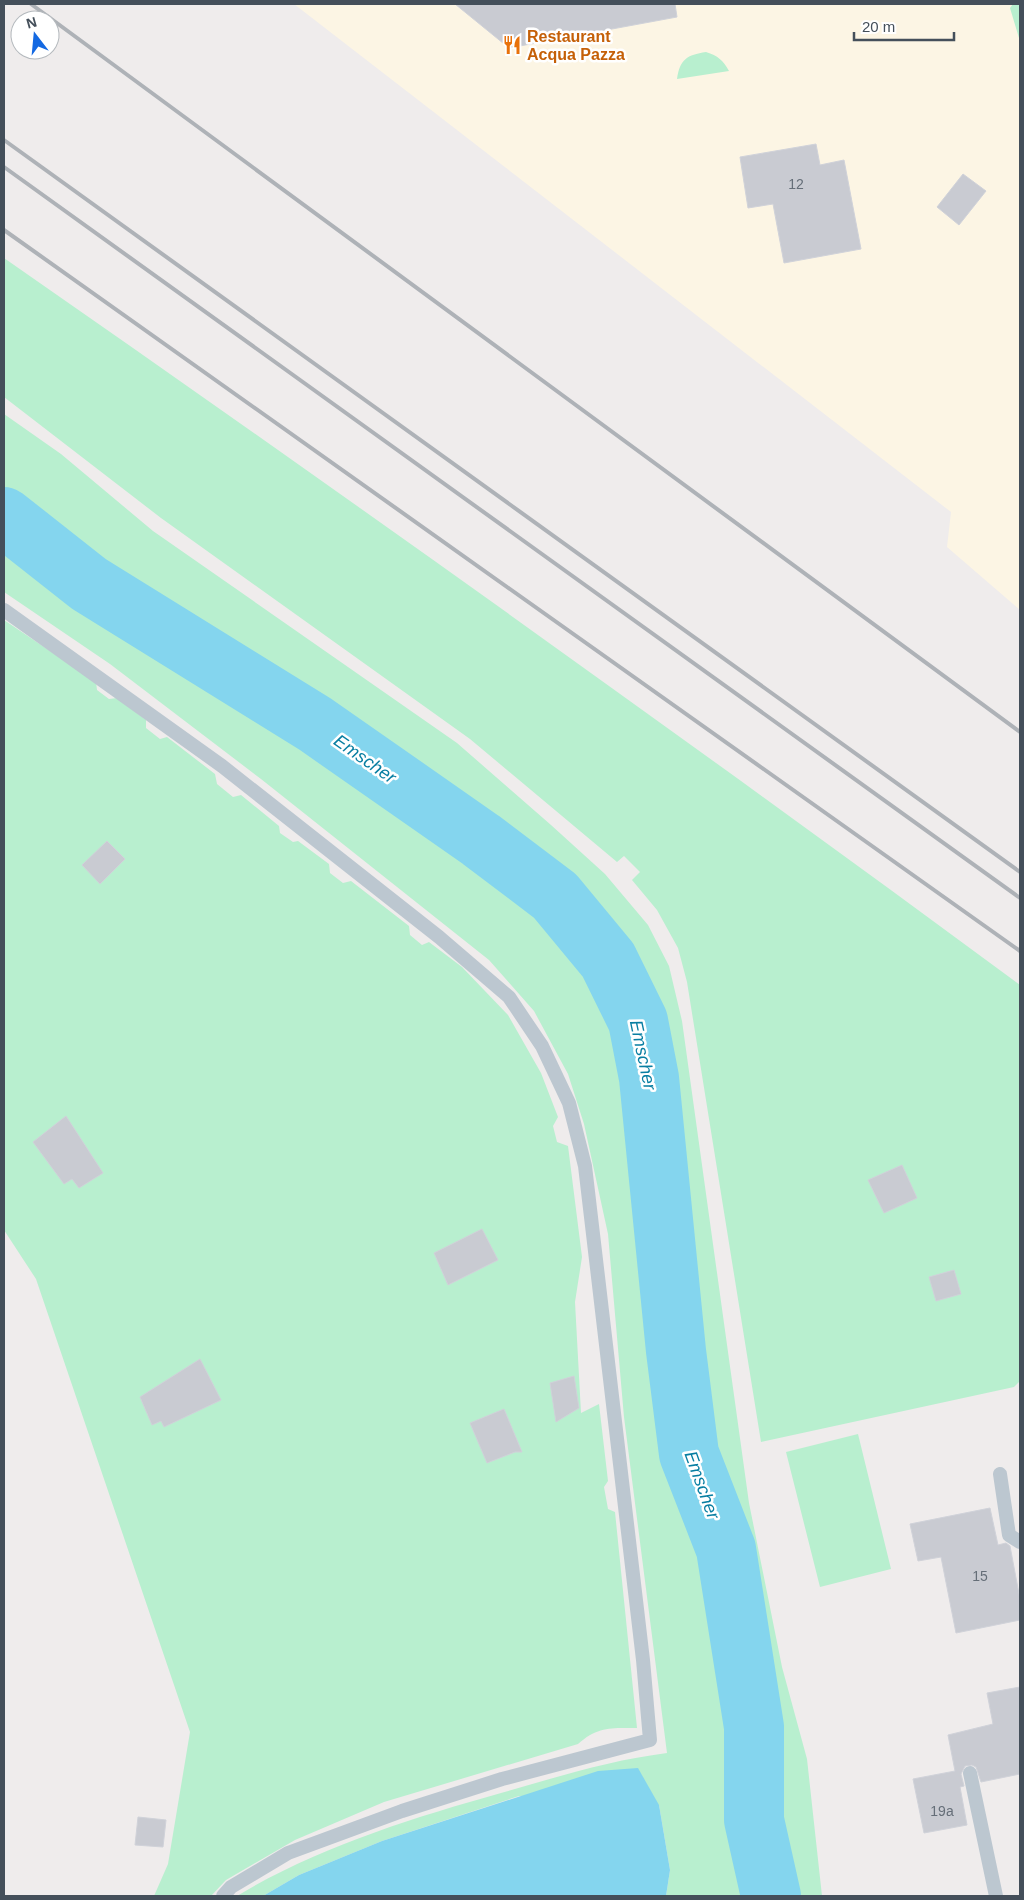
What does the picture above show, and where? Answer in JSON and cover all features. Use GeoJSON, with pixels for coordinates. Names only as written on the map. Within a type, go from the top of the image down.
{"type":"FeatureCollection","features":[{"type":"Feature","properties":{"kind":"lane"},"geometry":{"type":"LineString","coordinates":[[4,610],[222,766],[439,937],[509,997],[542,1046],[569,1103],[585,1166],[643,1660],[650,1740],[502,1779],[376,1820],[288,1853],[231,1887],[223,1896]]}},
{"type":"Feature","properties":{"kind":"lane"},"geometry":{"type":"LineString","coordinates":[[1000,1474],[1009,1535],[1020,1542]]}},
{"type":"Feature","properties":{"kind":"lane"},"geometry":{"type":"LineString","coordinates":[[970,1773],[996,1896]]}},
{"type":"Feature","properties":{"kind":"shaded area"},"geometry":{"type":"Polygon","coordinates":[[[294,4],[1020,4],[1020,610],[947,547],[951,512],[294,4]]]}},
{"type":"Feature","properties":{"kind":"green space"},"geometry":{"type":"Polygon","coordinates":[[[1013,4],[1020,4],[1019,38],[1010,8],[1013,4]]]}},
{"type":"Feature","properties":{"kind":"green space"},"geometry":{"type":"Polygon","coordinates":[[[706,52],[720,59],[729,71],[677,79],[682,62],[689,57],[706,52]]]}},
{"type":"Feature","properties":{"kind":"green space"},"geometry":{"type":"Polygon","coordinates":[[[4,258],[515,618],[1020,985],[1020,1381],[1014,1387],[761,1442],[687,982],[678,948],[657,910],[632,880],[640,872],[624,856],[617,862],[470,739],[161,518],[4,397],[4,258]]]}},
{"type":"Feature","properties":{"kind":"green space"},"geometry":{"type":"Polygon","coordinates":[[[4,414],[61,454],[153,531],[457,743],[605,874],[648,925],[669,966],[682,1021],[749,1503],[782,1667],[807,1759],[822,1896],[666,1896],[670,1870],[659,1805],[519,1796],[382,1841],[299,1875],[263,1896],[237,1896],[299,1863],[399,1824],[581,1770],[667,1753],[624,1417],[608,1234],[584,1124],[568,1074],[534,1011],[489,960],[261,779],[110,664],[4,592],[4,414]]]}},
{"type":"Feature","properties":{"kind":"green space"},"geometry":{"type":"Polygon","coordinates":[[[4,620],[96,682],[97,690],[109,699],[117,698],[146,720],[146,728],[160,739],[167,737],[215,774],[217,784],[233,797],[241,795],[279,826],[280,833],[293,842],[298,841],[329,864],[330,873],[343,883],[351,881],[409,926],[410,935],[422,945],[429,942],[462,967],[508,1015],[541,1073],[558,1117],[553,1126],[557,1142],[568,1146],[582,1257],[575,1302],[581,1413],[599,1404],[608,1481],[604,1487],[608,1509],[615,1512],[637,1728],[613,1728],[599,1731],[578,1744],[384,1802],[295,1840],[226,1880],[211,1896],[154,1896],[168,1864],[190,1732],[36,1279],[4,1230],[4,620]]]}},
{"type":"Feature","properties":{"kind":"green space"},"geometry":{"type":"Polygon","coordinates":[[[858,1434],[891,1569],[820,1587],[786,1452],[858,1434]]]}},
{"type":"Feature","properties":{"kind":"water"},"geometry":{"type":"Polygon","coordinates":[[[638,1768],[659,1805],[670,1870],[666,1896],[263,1896],[299,1875],[382,1841],[598,1771],[638,1768]]]}},
{"type":"Feature","properties":{"kind":"building"},"geometry":{"type":"Polygon","coordinates":[[[455,4],[675,4],[677,17],[509,48],[455,4]]]}},
{"type":"Feature","properties":{"kind":"building"},"geometry":{"type":"Polygon","coordinates":[[[816,144],[820,165],[844,160],[861,249],[784,263],[773,204],[748,208],[740,157],[816,144]]]}},
{"type":"Feature","properties":{"kind":"building"},"geometry":{"type":"Polygon","coordinates":[[[963,174],[986,191],[959,225],[937,207],[963,174]]]}},
{"type":"Feature","properties":{"kind":"building"},"geometry":{"type":"Polygon","coordinates":[[[107,841],[125,859],[100,884],[82,865],[107,841]]]}},
{"type":"Feature","properties":{"kind":"building"},"geometry":{"type":"Polygon","coordinates":[[[66,1116],[103,1173],[79,1188],[72,1179],[64,1184],[33,1142],[66,1116]]]}},
{"type":"Feature","properties":{"kind":"building"},"geometry":{"type":"Polygon","coordinates":[[[902,1165],[917,1198],[884,1213],[868,1180],[902,1165]]]}},
{"type":"Feature","properties":{"kind":"building"},"geometry":{"type":"Polygon","coordinates":[[[482,1229],[498,1260],[448,1285],[434,1253],[482,1229]]]}},
{"type":"Feature","properties":{"kind":"building"},"geometry":{"type":"Polygon","coordinates":[[[954,1270],[961,1294],[936,1301],[929,1277],[954,1270]]]}},
{"type":"Feature","properties":{"kind":"building"},"geometry":{"type":"Polygon","coordinates":[[[200,1359],[221,1400],[164,1427],[161,1421],[152,1425],[140,1397],[200,1359]]]}},
{"type":"Feature","properties":{"kind":"building"},"geometry":{"type":"Polygon","coordinates":[[[574,1376],[579,1408],[556,1422],[550,1383],[574,1376]]]}},
{"type":"Feature","properties":{"kind":"building"},"geometry":{"type":"Polygon","coordinates":[[[504,1409],[522,1452],[515,1452],[487,1463],[470,1423],[504,1409]]]}},
{"type":"Feature","properties":{"kind":"building"},"geometry":{"type":"Polygon","coordinates":[[[990,1508],[998,1545],[1006,1543],[1010,1546],[1020,1599],[1020,1620],[956,1633],[941,1557],[918,1561],[910,1524],[990,1508]]]}},
{"type":"Feature","properties":{"kind":"building"},"geometry":{"type":"Polygon","coordinates":[[[1020,1687],[1020,1774],[981,1782],[976,1767],[972,1765],[965,1766],[961,1774],[964,1786],[960,1787],[967,1825],[924,1833],[913,1779],[955,1771],[948,1735],[993,1724],[987,1693],[1020,1687]]]}},
{"type":"Feature","properties":{"kind":"building"},"geometry":{"type":"Polygon","coordinates":[[[138,1817],[166,1820],[163,1847],[135,1845],[138,1817]]]}},
{"type":"Feature","properties":{"kind":"waterway","name":"Emscher"},"geometry":{"type":"LineString","coordinates":[[4,517],[89,584],[315,724],[481,840],[555,896],[608,960],[638,1021],[649,1078],[676,1351],[689,1454],[726,1549],[754,1727],[754,1820],[771,1896]]}},
{"type":"Feature","properties":{"kind":"waterway","name":"Emscher"},"geometry":{"type":"LineString","coordinates":[[766,1896],[769,1883]]}},
{"type":"Feature","properties":{"kind":"railway"},"geometry":{"type":"LineString","coordinates":[[31,4],[1020,732]]}},
{"type":"Feature","properties":{"kind":"railway"},"geometry":{"type":"LineString","coordinates":[[4,140],[1020,872]]}},
{"type":"Feature","properties":{"kind":"railway"},"geometry":{"type":"LineString","coordinates":[[4,167],[1020,898]]}},
{"type":"Feature","properties":{"kind":"railway"},"geometry":{"type":"LineString","coordinates":[[4,230],[1020,951]]}},
{"type":"Feature","properties":{"kind":"place","name":"Restaurant Acqua Pazza"},"geometry":{"type":"Point","coordinates":[512,45]}}]}
